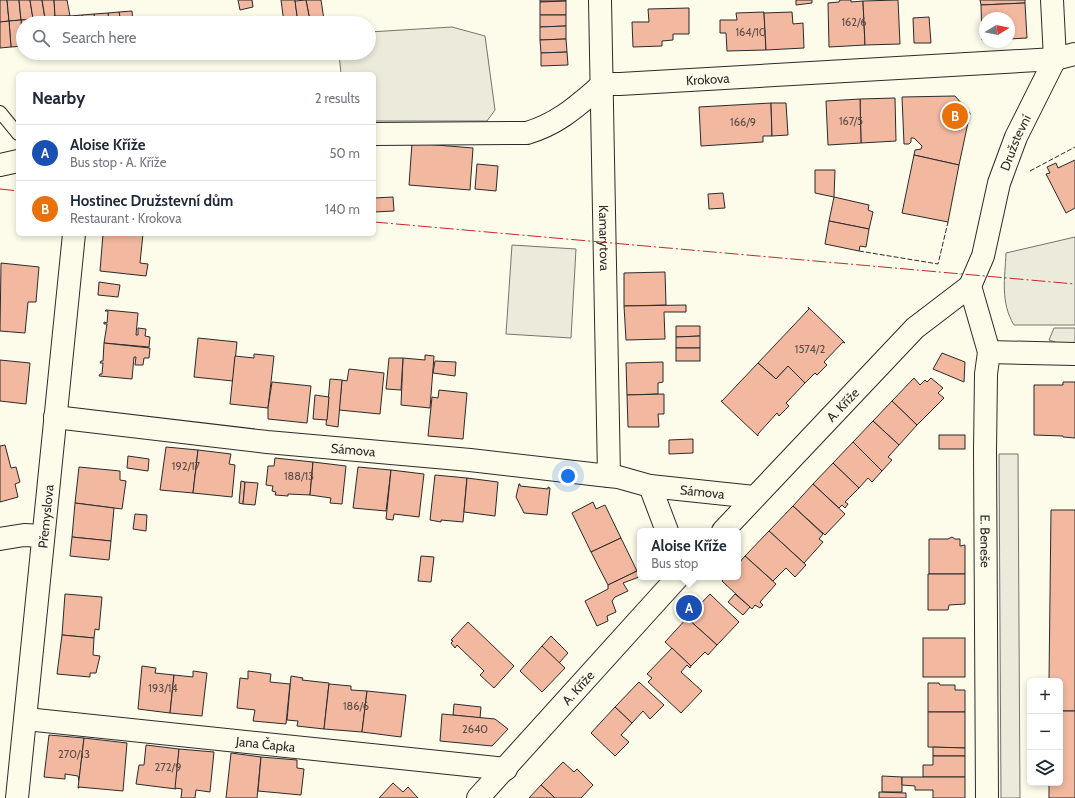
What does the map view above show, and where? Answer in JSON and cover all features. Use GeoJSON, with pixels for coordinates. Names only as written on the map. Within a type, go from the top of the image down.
{"type":"FeatureCollection","features":[{"type":"Feature","properties":{"kind":"street","name":"Kamarytova"},"geometry":{"type":"LineString","coordinates":[[600,0],[603,84],[609,476]]}},
{"type":"Feature","properties":{"kind":"street","name":"Družstevní"},"geometry":{"type":"LineString","coordinates":[[970,286],[983,256],[999,183],[1016,137],[1065,56],[1052,0]]}},
{"type":"Feature","properties":{"kind":"street","name":"Krokova"},"geometry":{"type":"LineString","coordinates":[[603,84],[1065,56]]}},
{"type":"Feature","properties":{"kind":"street"},"geometry":{"type":"LineString","coordinates":[[376,134],[527,133],[540,129],[562,118],[603,84]]}},
{"type":"Feature","properties":{"kind":"street"},"geometry":{"type":"LineString","coordinates":[[0,165],[16,161]]}},
{"type":"Feature","properties":{"kind":"street","name":"Přemyslova"},"geometry":{"type":"LineString","coordinates":[[17,798],[74,236]]}},
{"type":"Feature","properties":{"kind":"street","name":"E. Beneše"},"geometry":{"type":"LineString","coordinates":[[970,286],[989,352],[986,374],[985,451],[987,798]]}},
{"type":"Feature","properties":{"kind":"street","name":"A. Kříže"},"geometry":{"type":"LineString","coordinates":[[725,528],[915,328],[970,286]]}},
{"type":"Feature","properties":{"kind":"street"},"geometry":{"type":"LineString","coordinates":[[989,352],[1075,354]]}},
{"type":"Feature","properties":{"kind":"street","name":"Sámova"},"geometry":{"type":"LineString","coordinates":[[56,417],[267,442],[470,460],[618,477],[650,486],[754,497]]}},
{"type":"Feature","properties":{"kind":"street"},"geometry":{"type":"LineString","coordinates":[[650,486],[667,528]]}},
{"type":"Feature","properties":{"kind":"street"},"geometry":{"type":"LineString","coordinates":[[0,539],[24,535],[43,536]]}},
{"type":"Feature","properties":{"kind":"street","name":"A. Kříže"},"geometry":{"type":"LineString","coordinates":[[478,798],[506,769],[675,580]]}},
{"type":"Feature","properties":{"kind":"street","name":"Jana Čapka"},"geometry":{"type":"LineString","coordinates":[[26,719],[506,769]]}},
{"type":"Feature","properties":{"kind":"lane"},"geometry":{"type":"LineString","coordinates":[[0,112],[16,132]]}},
{"type":"Feature","properties":{"kind":"shaded area"},"geometry":{"type":"Polygon","coordinates":[[[452,27],[485,36],[495,110],[487,121],[376,121],[376,72],[341,72],[340,60],[376,60],[376,32],[452,27]]]}},
{"type":"Feature","properties":{"kind":"shaded area"},"geometry":{"type":"Polygon","coordinates":[[[1075,237],[1075,325],[1014,325],[1007,308],[1004,290],[1006,253],[1075,237]]]}},
{"type":"Feature","properties":{"kind":"shaded area"},"geometry":{"type":"Polygon","coordinates":[[[512,245],[576,249],[571,338],[506,334],[512,245]]]}},
{"type":"Feature","properties":{"kind":"shaded area"},"geometry":{"type":"Polygon","coordinates":[[[1054,328],[1075,328],[1075,343],[1058,343],[1049,340],[1054,328]]]}},
{"type":"Feature","properties":{"kind":"shaded area"},"geometry":{"type":"Polygon","coordinates":[[[999,454],[1018,454],[1020,798],[1001,798],[999,454]]]}},
{"type":"Feature","properties":{"kind":"building"},"geometry":{"type":"Polygon","coordinates":[[[0,0],[7,0],[9,21],[0,22],[0,0]]]}},
{"type":"Feature","properties":{"kind":"building"},"geometry":{"type":"Polygon","coordinates":[[[7,0],[19,0],[21,16],[16,16],[16,20],[9,21],[7,0]]]}},
{"type":"Feature","properties":{"kind":"building"},"geometry":{"type":"Polygon","coordinates":[[[19,0],[30,0],[33,16],[21,16],[19,0]]]}},
{"type":"Feature","properties":{"kind":"building"},"geometry":{"type":"Polygon","coordinates":[[[30,0],[42,0],[45,16],[33,16],[30,0]]]}},
{"type":"Feature","properties":{"kind":"building"},"geometry":{"type":"Polygon","coordinates":[[[42,0],[54,0],[55,16],[45,16],[42,0]]]}},
{"type":"Feature","properties":{"kind":"building"},"geometry":{"type":"Polygon","coordinates":[[[54,0],[67,0],[70,16],[55,16],[54,0]]]}},
{"type":"Feature","properties":{"kind":"building"},"geometry":{"type":"Polygon","coordinates":[[[238,0],[252,0],[253,7],[240,10],[238,0]]]}},
{"type":"Feature","properties":{"kind":"building"},"geometry":{"type":"Polygon","coordinates":[[[281,0],[295,0],[297,16],[283,16],[281,0]]]}},
{"type":"Feature","properties":{"kind":"building"},"geometry":{"type":"Polygon","coordinates":[[[306,0],[321,0],[323,16],[309,16],[306,0]]]}},
{"type":"Feature","properties":{"kind":"building"},"geometry":{"type":"Polygon","coordinates":[[[306,0],[309,16],[297,16],[295,1],[306,0]]]}},
{"type":"Feature","properties":{"kind":"building"},"geometry":{"type":"Polygon","coordinates":[[[540,0],[566,0],[566,1],[540,2],[540,0]]]}},
{"type":"Feature","properties":{"kind":"building"},"geometry":{"type":"Polygon","coordinates":[[[796,0],[812,0],[812,3],[796,5],[796,0]]]}},
{"type":"Feature","properties":{"kind":"building"},"geometry":{"type":"Polygon","coordinates":[[[840,0],[851,0],[851,2],[863,1],[865,45],[829,47],[828,3],[839,2],[840,0]]]}},
{"type":"Feature","properties":{"kind":"building"},"geometry":{"type":"Polygon","coordinates":[[[898,0],[900,44],[865,45],[863,1],[898,0]]]}},
{"type":"Feature","properties":{"kind":"building"},"geometry":{"type":"Polygon","coordinates":[[[980,0],[1025,0],[1025,3],[981,5],[980,0]]]}},
{"type":"Feature","properties":{"kind":"building"},"geometry":{"type":"Polygon","coordinates":[[[566,1],[566,15],[540,15],[540,2],[566,1]]]}},
{"type":"Feature","properties":{"kind":"building"},"geometry":{"type":"Polygon","coordinates":[[[1025,3],[1027,38],[1015,39],[1015,12],[981,12],[981,5],[1025,3]]]}},
{"type":"Feature","properties":{"kind":"building"},"geometry":{"type":"Polygon","coordinates":[[[689,8],[689,34],[673,34],[673,40],[662,41],[662,46],[633,47],[632,22],[649,22],[648,9],[689,8]]]}},
{"type":"Feature","properties":{"kind":"building"},"geometry":{"type":"Polygon","coordinates":[[[132,11],[132,16],[120,16],[119,12],[132,11]]]}},
{"type":"Feature","properties":{"kind":"building"},"geometry":{"type":"Polygon","coordinates":[[[119,12],[120,16],[108,16],[108,13],[119,12]]]}},
{"type":"Feature","properties":{"kind":"building"},"geometry":{"type":"Polygon","coordinates":[[[764,12],[766,50],[727,51],[726,33],[720,33],[720,20],[737,20],[736,13],[764,12]]]}},
{"type":"Feature","properties":{"kind":"building"},"geometry":{"type":"Polygon","coordinates":[[[792,12],[793,24],[803,23],[804,48],[766,50],[764,13],[792,12]]]}},
{"type":"Feature","properties":{"kind":"building"},"geometry":{"type":"Polygon","coordinates":[[[108,13],[108,16],[94,16],[94,14],[108,13]]]}},
{"type":"Feature","properties":{"kind":"building"},"geometry":{"type":"Polygon","coordinates":[[[94,14],[94,16],[82,16],[94,14]]]}},
{"type":"Feature","properties":{"kind":"building"},"geometry":{"type":"Polygon","coordinates":[[[540,15],[566,15],[566,26],[540,27],[540,15]]]}},
{"type":"Feature","properties":{"kind":"building"},"geometry":{"type":"Polygon","coordinates":[[[929,17],[931,43],[914,43],[913,18],[929,17]]]}},
{"type":"Feature","properties":{"kind":"building"},"geometry":{"type":"Polygon","coordinates":[[[16,20],[16,47],[11,47],[9,21],[16,20]]]}},
{"type":"Feature","properties":{"kind":"building"},"geometry":{"type":"Polygon","coordinates":[[[9,21],[11,47],[0,48],[0,22],[9,21]]]}},
{"type":"Feature","properties":{"kind":"building"},"geometry":{"type":"Polygon","coordinates":[[[566,26],[566,39],[540,40],[540,27],[566,26]]]}},
{"type":"Feature","properties":{"kind":"building"},"geometry":{"type":"Polygon","coordinates":[[[566,39],[567,52],[541,53],[540,40],[566,39]]]}},
{"type":"Feature","properties":{"kind":"building"},"geometry":{"type":"Polygon","coordinates":[[[567,52],[568,65],[541,66],[541,53],[567,52]]]}},
{"type":"Feature","properties":{"kind":"building"},"geometry":{"type":"Polygon","coordinates":[[[955,96],[970,113],[959,165],[914,155],[915,150],[921,149],[922,146],[914,138],[911,138],[911,142],[909,144],[904,144],[902,97],[955,96]]]}},
{"type":"Feature","properties":{"kind":"building"},"geometry":{"type":"Polygon","coordinates":[[[895,98],[896,141],[861,143],[860,99],[895,98]]]}},
{"type":"Feature","properties":{"kind":"building"},"geometry":{"type":"Polygon","coordinates":[[[860,99],[861,143],[828,145],[826,101],[860,99]]]}},
{"type":"Feature","properties":{"kind":"building"},"geometry":{"type":"Polygon","coordinates":[[[771,103],[772,136],[763,136],[763,142],[701,146],[699,107],[771,103]]]}},
{"type":"Feature","properties":{"kind":"building"},"geometry":{"type":"Polygon","coordinates":[[[771,103],[786,103],[788,135],[772,136],[771,103]]]}},
{"type":"Feature","properties":{"kind":"building"},"geometry":{"type":"Polygon","coordinates":[[[412,143],[473,148],[470,190],[409,185],[412,143]]]}},
{"type":"Feature","properties":{"kind":"building"},"geometry":{"type":"Polygon","coordinates":[[[914,155],[959,165],[948,222],[902,213],[914,155]]]}},
{"type":"Feature","properties":{"kind":"building"},"geometry":{"type":"Polygon","coordinates":[[[1075,160],[1075,208],[1066,213],[1046,174],[1050,173],[1047,167],[1056,163],[1058,168],[1075,160]]]}},
{"type":"Feature","properties":{"kind":"building"},"geometry":{"type":"Polygon","coordinates":[[[477,164],[498,166],[496,191],[475,189],[477,164]]]}},
{"type":"Feature","properties":{"kind":"building"},"geometry":{"type":"Polygon","coordinates":[[[815,170],[835,170],[834,197],[815,193],[815,170]]]}},
{"type":"Feature","properties":{"kind":"building"},"geometry":{"type":"Polygon","coordinates":[[[723,193],[725,208],[709,209],[708,194],[723,193]]]}},
{"type":"Feature","properties":{"kind":"building"},"geometry":{"type":"Polygon","coordinates":[[[393,197],[394,211],[376,212],[376,198],[393,197]]]}},
{"type":"Feature","properties":{"kind":"building"},"geometry":{"type":"Polygon","coordinates":[[[834,197],[869,205],[868,210],[873,212],[869,229],[829,221],[834,197]]]}},
{"type":"Feature","properties":{"kind":"building"},"geometry":{"type":"Polygon","coordinates":[[[829,221],[869,229],[866,247],[860,246],[859,251],[825,244],[829,221]]]}},
{"type":"Feature","properties":{"kind":"building"},"geometry":{"type":"Polygon","coordinates":[[[103,236],[143,236],[140,263],[148,264],[146,276],[100,271],[103,236]]]}},
{"type":"Feature","properties":{"kind":"building"},"geometry":{"type":"Polygon","coordinates":[[[1,263],[39,267],[36,302],[28,302],[25,333],[0,331],[1,263]]]}},
{"type":"Feature","properties":{"kind":"building"},"geometry":{"type":"Polygon","coordinates":[[[665,272],[666,305],[624,306],[624,273],[665,272]]]}},
{"type":"Feature","properties":{"kind":"building"},"geometry":{"type":"Polygon","coordinates":[[[99,282],[120,285],[118,297],[98,295],[99,282]]]}},
{"type":"Feature","properties":{"kind":"building"},"geometry":{"type":"Polygon","coordinates":[[[686,305],[686,312],[664,312],[665,339],[626,340],[624,306],[686,305]]]}},
{"type":"Feature","properties":{"kind":"building"},"geometry":{"type":"Polygon","coordinates":[[[808,307],[845,343],[843,342],[824,362],[827,365],[817,375],[815,373],[805,383],[788,366],[776,379],[758,363],[809,309],[808,307]]]}},
{"type":"Feature","properties":{"kind":"building"},"geometry":{"type":"Polygon","coordinates":[[[106,310],[138,313],[136,335],[138,335],[138,328],[146,329],[145,336],[150,337],[149,347],[104,343],[107,324],[104,324],[104,322],[107,323],[108,311],[105,311],[106,310]]]}},
{"type":"Feature","properties":{"kind":"building"},"geometry":{"type":"Polygon","coordinates":[[[676,326],[700,326],[700,336],[676,337],[676,326]]]}},
{"type":"Feature","properties":{"kind":"building"},"geometry":{"type":"Polygon","coordinates":[[[700,336],[700,348],[676,348],[676,337],[700,336]]]}},
{"type":"Feature","properties":{"kind":"building"},"geometry":{"type":"Polygon","coordinates":[[[198,338],[237,342],[233,381],[194,377],[198,338]]]}},
{"type":"Feature","properties":{"kind":"building"},"geometry":{"type":"Polygon","coordinates":[[[104,343],[150,348],[149,358],[144,358],[143,365],[135,365],[136,357],[134,357],[132,379],[99,376],[102,374],[103,363],[100,363],[103,361],[104,343]]]}},
{"type":"Feature","properties":{"kind":"building"},"geometry":{"type":"Polygon","coordinates":[[[676,348],[700,348],[700,361],[676,361],[676,348]]]}},
{"type":"Feature","properties":{"kind":"building"},"geometry":{"type":"Polygon","coordinates":[[[942,353],[965,362],[964,382],[933,369],[942,353]]]}},
{"type":"Feature","properties":{"kind":"building"},"geometry":{"type":"Polygon","coordinates":[[[254,354],[274,356],[268,408],[230,404],[235,356],[254,358],[254,354]]]}},
{"type":"Feature","properties":{"kind":"building"},"geometry":{"type":"Polygon","coordinates":[[[425,355],[434,356],[430,408],[401,405],[403,358],[425,360],[425,355]]]}},
{"type":"Feature","properties":{"kind":"building"},"geometry":{"type":"Polygon","coordinates":[[[389,358],[403,358],[401,390],[386,389],[389,358]]]}},
{"type":"Feature","properties":{"kind":"building"},"geometry":{"type":"Polygon","coordinates":[[[0,360],[30,363],[26,404],[0,401],[0,360]]]}},
{"type":"Feature","properties":{"kind":"building"},"geometry":{"type":"Polygon","coordinates":[[[435,361],[456,362],[455,376],[433,373],[435,361]]]}},
{"type":"Feature","properties":{"kind":"building"},"geometry":{"type":"Polygon","coordinates":[[[663,362],[663,382],[658,383],[658,394],[627,395],[626,363],[663,362]]]}},
{"type":"Feature","properties":{"kind":"building"},"geometry":{"type":"Polygon","coordinates":[[[758,363],[776,379],[788,366],[805,383],[786,403],[789,406],[779,416],[777,413],[758,434],[758,436],[721,401],[758,363]]]}},
{"type":"Feature","properties":{"kind":"building"},"geometry":{"type":"Polygon","coordinates":[[[349,369],[384,373],[380,414],[339,410],[342,380],[347,381],[349,369]]]}},
{"type":"Feature","properties":{"kind":"building"},"geometry":{"type":"Polygon","coordinates":[[[914,378],[920,385],[925,380],[927,382],[931,378],[943,388],[938,393],[944,398],[917,425],[892,401],[914,378]]]}},
{"type":"Feature","properties":{"kind":"building"},"geometry":{"type":"Polygon","coordinates":[[[330,379],[342,380],[338,427],[326,425],[330,379]]]}},
{"type":"Feature","properties":{"kind":"building"},"geometry":{"type":"Polygon","coordinates":[[[272,382],[311,386],[307,423],[268,419],[272,382]]]}},
{"type":"Feature","properties":{"kind":"building"},"geometry":{"type":"Polygon","coordinates":[[[1063,382],[1075,382],[1075,438],[1034,435],[1034,385],[1063,385],[1063,382]]]}},
{"type":"Feature","properties":{"kind":"building"},"geometry":{"type":"Polygon","coordinates":[[[439,390],[467,393],[463,439],[428,436],[432,397],[438,398],[439,390]]]}},
{"type":"Feature","properties":{"kind":"building"},"geometry":{"type":"Polygon","coordinates":[[[664,394],[664,414],[658,414],[659,427],[628,427],[627,395],[664,394]]]}},
{"type":"Feature","properties":{"kind":"building"},"geometry":{"type":"Polygon","coordinates":[[[315,395],[329,397],[327,420],[313,419],[315,395]]]}},
{"type":"Feature","properties":{"kind":"building"},"geometry":{"type":"Polygon","coordinates":[[[892,401],[917,425],[899,445],[873,421],[892,401]]]}},
{"type":"Feature","properties":{"kind":"building"},"geometry":{"type":"Polygon","coordinates":[[[873,421],[899,445],[888,457],[892,460],[882,471],[853,442],[873,421]]]}},
{"type":"Feature","properties":{"kind":"building"},"geometry":{"type":"Polygon","coordinates":[[[939,435],[965,435],[965,449],[939,449],[939,435]]]}},
{"type":"Feature","properties":{"kind":"building"},"geometry":{"type":"Polygon","coordinates":[[[693,439],[693,453],[669,454],[669,440],[693,439]]]}},
{"type":"Feature","properties":{"kind":"building"},"geometry":{"type":"Polygon","coordinates":[[[853,442],[882,471],[872,482],[868,478],[859,488],[833,463],[853,442]]]}},
{"type":"Feature","properties":{"kind":"building"},"geometry":{"type":"Polygon","coordinates":[[[5,445],[11,468],[16,467],[20,482],[15,484],[18,497],[0,502],[0,446],[5,445]]]}},
{"type":"Feature","properties":{"kind":"building"},"geometry":{"type":"Polygon","coordinates":[[[166,447],[198,450],[193,493],[160,490],[166,447]]]}},
{"type":"Feature","properties":{"kind":"building"},"geometry":{"type":"Polygon","coordinates":[[[198,450],[231,454],[229,464],[235,465],[232,497],[193,493],[198,450]]]}},
{"type":"Feature","properties":{"kind":"building"},"geometry":{"type":"Polygon","coordinates":[[[128,456],[149,459],[148,471],[127,468],[128,456]]]}},
{"type":"Feature","properties":{"kind":"building"},"geometry":{"type":"Polygon","coordinates":[[[275,458],[313,462],[310,495],[275,495],[276,492],[272,491],[273,486],[266,485],[268,466],[274,466],[275,458]]]}},
{"type":"Feature","properties":{"kind":"building"},"geometry":{"type":"Polygon","coordinates":[[[313,462],[346,466],[342,504],[330,503],[331,498],[310,495],[313,462]]]}},
{"type":"Feature","properties":{"kind":"building"},"geometry":{"type":"Polygon","coordinates":[[[833,463],[859,488],[845,502],[848,504],[845,508],[842,505],[839,508],[813,484],[833,463]]]}},
{"type":"Feature","properties":{"kind":"building"},"geometry":{"type":"Polygon","coordinates":[[[79,467],[120,471],[120,480],[126,481],[122,509],[75,503],[79,467]]]}},
{"type":"Feature","properties":{"kind":"building"},"geometry":{"type":"Polygon","coordinates":[[[358,467],[391,470],[386,511],[353,508],[358,467]]]}},
{"type":"Feature","properties":{"kind":"building"},"geometry":{"type":"Polygon","coordinates":[[[391,470],[424,474],[419,517],[394,514],[393,520],[386,519],[391,470]]]}},
{"type":"Feature","properties":{"kind":"building"},"geometry":{"type":"Polygon","coordinates":[[[435,475],[467,478],[463,522],[441,520],[441,522],[430,520],[435,475]]]}},
{"type":"Feature","properties":{"kind":"building"},"geometry":{"type":"Polygon","coordinates":[[[467,478],[498,482],[495,516],[464,512],[467,478]]]}},
{"type":"Feature","properties":{"kind":"building"},"geometry":{"type":"Polygon","coordinates":[[[241,481],[245,482],[243,504],[239,503],[241,481]]]}},
{"type":"Feature","properties":{"kind":"building"},"geometry":{"type":"Polygon","coordinates":[[[245,482],[258,483],[255,505],[243,504],[245,482]]]}},
{"type":"Feature","properties":{"kind":"building"},"geometry":{"type":"Polygon","coordinates":[[[519,484],[520,486],[550,488],[547,515],[524,513],[516,497],[519,484]]]}},
{"type":"Feature","properties":{"kind":"building"},"geometry":{"type":"Polygon","coordinates":[[[813,484],[845,514],[825,535],[793,506],[813,484]]]}},
{"type":"Feature","properties":{"kind":"building"},"geometry":{"type":"Polygon","coordinates":[[[593,502],[596,509],[605,505],[621,538],[591,552],[572,513],[593,502]]]}},
{"type":"Feature","properties":{"kind":"building"},"geometry":{"type":"Polygon","coordinates":[[[75,503],[114,508],[111,541],[72,537],[75,503]]]}},
{"type":"Feature","properties":{"kind":"building"},"geometry":{"type":"Polygon","coordinates":[[[793,506],[823,534],[819,539],[823,542],[804,563],[769,531],[793,506]]]}},
{"type":"Feature","properties":{"kind":"building"},"geometry":{"type":"Polygon","coordinates":[[[1051,510],[1075,510],[1075,711],[1063,711],[1063,678],[1049,678],[1051,510]]]}},
{"type":"Feature","properties":{"kind":"building"},"geometry":{"type":"Polygon","coordinates":[[[135,514],[147,515],[146,531],[133,529],[135,514]]]}},
{"type":"Feature","properties":{"kind":"building"},"geometry":{"type":"Polygon","coordinates":[[[769,531],[806,565],[795,577],[786,568],[773,581],[745,556],[769,531]]]}},
{"type":"Feature","properties":{"kind":"building"},"geometry":{"type":"Polygon","coordinates":[[[72,537],[111,541],[109,560],[70,556],[72,537]]]}},
{"type":"Feature","properties":{"kind":"building"},"geometry":{"type":"Polygon","coordinates":[[[952,537],[955,539],[960,539],[960,546],[965,545],[965,574],[929,574],[929,539],[948,539],[952,537]]]}},
{"type":"Feature","properties":{"kind":"building"},"geometry":{"type":"Polygon","coordinates":[[[621,538],[637,571],[608,585],[591,552],[621,538]]]}},
{"type":"Feature","properties":{"kind":"building"},"geometry":{"type":"Polygon","coordinates":[[[421,556],[434,557],[431,582],[418,581],[421,556]]]}},
{"type":"Feature","properties":{"kind":"building"},"geometry":{"type":"Polygon","coordinates":[[[745,556],[776,584],[760,602],[763,605],[760,608],[755,605],[752,609],[722,581],[741,580],[741,561],[745,556]]]}},
{"type":"Feature","properties":{"kind":"building"},"geometry":{"type":"Polygon","coordinates":[[[637,571],[637,578],[623,583],[628,591],[615,597],[612,601],[616,612],[607,616],[608,621],[597,626],[585,601],[608,589],[608,585],[637,571]]]}},
{"type":"Feature","properties":{"kind":"building"},"geometry":{"type":"Polygon","coordinates":[[[928,574],[965,574],[965,604],[949,605],[948,610],[928,610],[928,574]]]}},
{"type":"Feature","properties":{"kind":"building"},"geometry":{"type":"Polygon","coordinates":[[[65,594],[102,597],[99,630],[95,629],[94,638],[62,635],[65,594]]]}},
{"type":"Feature","properties":{"kind":"building"},"geometry":{"type":"Polygon","coordinates":[[[710,594],[739,622],[717,645],[687,618],[710,594]]]}},
{"type":"Feature","properties":{"kind":"building"},"geometry":{"type":"Polygon","coordinates":[[[735,594],[750,607],[743,615],[728,602],[735,594]]]}},
{"type":"Feature","properties":{"kind":"building"},"geometry":{"type":"Polygon","coordinates":[[[687,618],[717,645],[708,655],[705,652],[691,666],[665,642],[687,618]]]}},
{"type":"Feature","properties":{"kind":"building"},"geometry":{"type":"Polygon","coordinates":[[[468,622],[514,666],[494,688],[480,675],[484,671],[457,645],[455,648],[451,643],[453,641],[451,640],[468,622]]]}},
{"type":"Feature","properties":{"kind":"building"},"geometry":{"type":"Polygon","coordinates":[[[62,635],[94,638],[93,655],[100,656],[96,673],[90,673],[90,677],[57,674],[62,635]]]}},
{"type":"Feature","properties":{"kind":"building"},"geometry":{"type":"Polygon","coordinates":[[[551,636],[568,653],[559,663],[542,646],[551,636]]]}},
{"type":"Feature","properties":{"kind":"building"},"geometry":{"type":"Polygon","coordinates":[[[923,638],[965,638],[965,677],[923,677],[923,638]]]}},
{"type":"Feature","properties":{"kind":"building"},"geometry":{"type":"Polygon","coordinates":[[[542,646],[565,668],[542,692],[520,671],[542,646]]]}},
{"type":"Feature","properties":{"kind":"building"},"geometry":{"type":"Polygon","coordinates":[[[672,648],[691,666],[690,668],[687,665],[681,672],[702,691],[681,713],[648,682],[652,678],[647,674],[672,648]]]}},
{"type":"Feature","properties":{"kind":"building"},"geometry":{"type":"Polygon","coordinates":[[[142,666],[156,668],[155,673],[174,675],[170,713],[138,709],[142,666]]]}},
{"type":"Feature","properties":{"kind":"building"},"geometry":{"type":"Polygon","coordinates":[[[193,671],[207,673],[202,716],[170,713],[174,675],[193,677],[193,671]]]}},
{"type":"Feature","properties":{"kind":"building"},"geometry":{"type":"Polygon","coordinates":[[[248,671],[271,674],[270,682],[290,684],[286,724],[253,721],[255,710],[237,708],[240,678],[248,679],[248,671]]]}},
{"type":"Feature","properties":{"kind":"building"},"geometry":{"type":"Polygon","coordinates":[[[291,676],[303,678],[302,680],[329,683],[324,729],[297,726],[298,721],[287,720],[291,676]]]}},
{"type":"Feature","properties":{"kind":"building"},"geometry":{"type":"Polygon","coordinates":[[[639,682],[664,705],[650,719],[643,711],[632,723],[615,707],[639,682]]]}},
{"type":"Feature","properties":{"kind":"building"},"geometry":{"type":"Polygon","coordinates":[[[928,683],[955,685],[955,690],[965,690],[965,712],[928,712],[928,683]]]}},
{"type":"Feature","properties":{"kind":"building"},"geometry":{"type":"Polygon","coordinates":[[[329,684],[351,686],[351,690],[367,691],[362,732],[324,729],[329,684]]]}},
{"type":"Feature","properties":{"kind":"building"},"geometry":{"type":"Polygon","coordinates":[[[367,691],[406,695],[401,737],[362,732],[367,691]]]}},
{"type":"Feature","properties":{"kind":"building"},"geometry":{"type":"Polygon","coordinates":[[[454,704],[481,707],[480,718],[453,715],[454,704]]]}},
{"type":"Feature","properties":{"kind":"building"},"geometry":{"type":"Polygon","coordinates":[[[615,707],[632,723],[621,735],[629,742],[615,756],[591,733],[615,707]]]}},
{"type":"Feature","properties":{"kind":"building"},"geometry":{"type":"Polygon","coordinates":[[[1063,711],[1075,711],[1075,798],[1049,798],[1049,786],[1063,786],[1063,711]]]}},
{"type":"Feature","properties":{"kind":"building"},"geometry":{"type":"Polygon","coordinates":[[[928,712],[965,712],[965,748],[928,747],[928,712]]]}},
{"type":"Feature","properties":{"kind":"building"},"geometry":{"type":"Polygon","coordinates":[[[442,714],[495,719],[508,729],[492,746],[440,741],[442,714]]]}},
{"type":"Feature","properties":{"kind":"building"},"geometry":{"type":"Polygon","coordinates":[[[49,735],[84,738],[79,781],[78,776],[65,774],[65,779],[44,777],[49,735]]]}},
{"type":"Feature","properties":{"kind":"building"},"geometry":{"type":"Polygon","coordinates":[[[84,738],[127,743],[123,791],[78,788],[84,738]]]}},
{"type":"Feature","properties":{"kind":"building"},"geometry":{"type":"Polygon","coordinates":[[[146,745],[179,749],[176,789],[136,784],[139,765],[144,765],[146,745]]]}},
{"type":"Feature","properties":{"kind":"building"},"geometry":{"type":"Polygon","coordinates":[[[933,747],[965,748],[965,756],[933,756],[933,747]]]}},
{"type":"Feature","properties":{"kind":"building"},"geometry":{"type":"Polygon","coordinates":[[[179,749],[214,752],[210,792],[196,790],[195,798],[181,798],[182,789],[175,788],[179,749]]]}},
{"type":"Feature","properties":{"kind":"building"},"geometry":{"type":"Polygon","coordinates":[[[231,753],[261,757],[257,798],[226,798],[231,753]]]}},
{"type":"Feature","properties":{"kind":"building"},"geometry":{"type":"Polygon","coordinates":[[[933,756],[965,756],[965,777],[923,777],[923,765],[933,765],[933,756]]]}},
{"type":"Feature","properties":{"kind":"building"},"geometry":{"type":"Polygon","coordinates":[[[261,757],[297,760],[297,768],[304,769],[301,795],[258,791],[261,757]]]}},
{"type":"Feature","properties":{"kind":"building"},"geometry":{"type":"Polygon","coordinates":[[[563,762],[574,772],[577,769],[593,785],[581,798],[555,798],[541,785],[563,762]]]}},
{"type":"Feature","properties":{"kind":"building"},"geometry":{"type":"Polygon","coordinates":[[[882,776],[902,777],[902,792],[882,792],[882,776]]]}},
{"type":"Feature","properties":{"kind":"building"},"geometry":{"type":"Polygon","coordinates":[[[902,777],[965,777],[965,798],[933,798],[933,790],[915,790],[915,786],[902,785],[902,777]]]}},
{"type":"Feature","properties":{"kind":"building"},"geometry":{"type":"Polygon","coordinates":[[[393,783],[403,792],[408,787],[418,798],[379,798],[393,783]]]}},
{"type":"Feature","properties":{"kind":"building"},"geometry":{"type":"Polygon","coordinates":[[[541,785],[555,798],[529,798],[541,785]]]}},
{"type":"Feature","properties":{"kind":"building"},"geometry":{"type":"Polygon","coordinates":[[[879,792],[906,793],[906,798],[879,798],[879,792]]]}},
{"type":"Feature","properties":{"kind":"fence"},"geometry":{"type":"LineString","coordinates":[[1030,171],[1075,147]]}},
{"type":"Feature","properties":{"kind":"fence"},"geometry":{"type":"LineString","coordinates":[[859,251],[938,264],[948,222]]}},
{"type":"Feature","properties":{"kind":"power"},"geometry":{"type":"LineString","coordinates":[[0,189],[16,191]]}},
{"type":"Feature","properties":{"kind":"power"},"geometry":{"type":"LineString","coordinates":[[376,222],[1075,284]]}},
{"type":"Feature","properties":{"kind":"place","name":"Hostinec Družstevní dům"},"geometry":{"type":"Point","coordinates":[955,116]}},
{"type":"Feature","properties":{"kind":"place","name":"Aloise Kříže"},"geometry":{"type":"Point","coordinates":[689,608]}}]}
